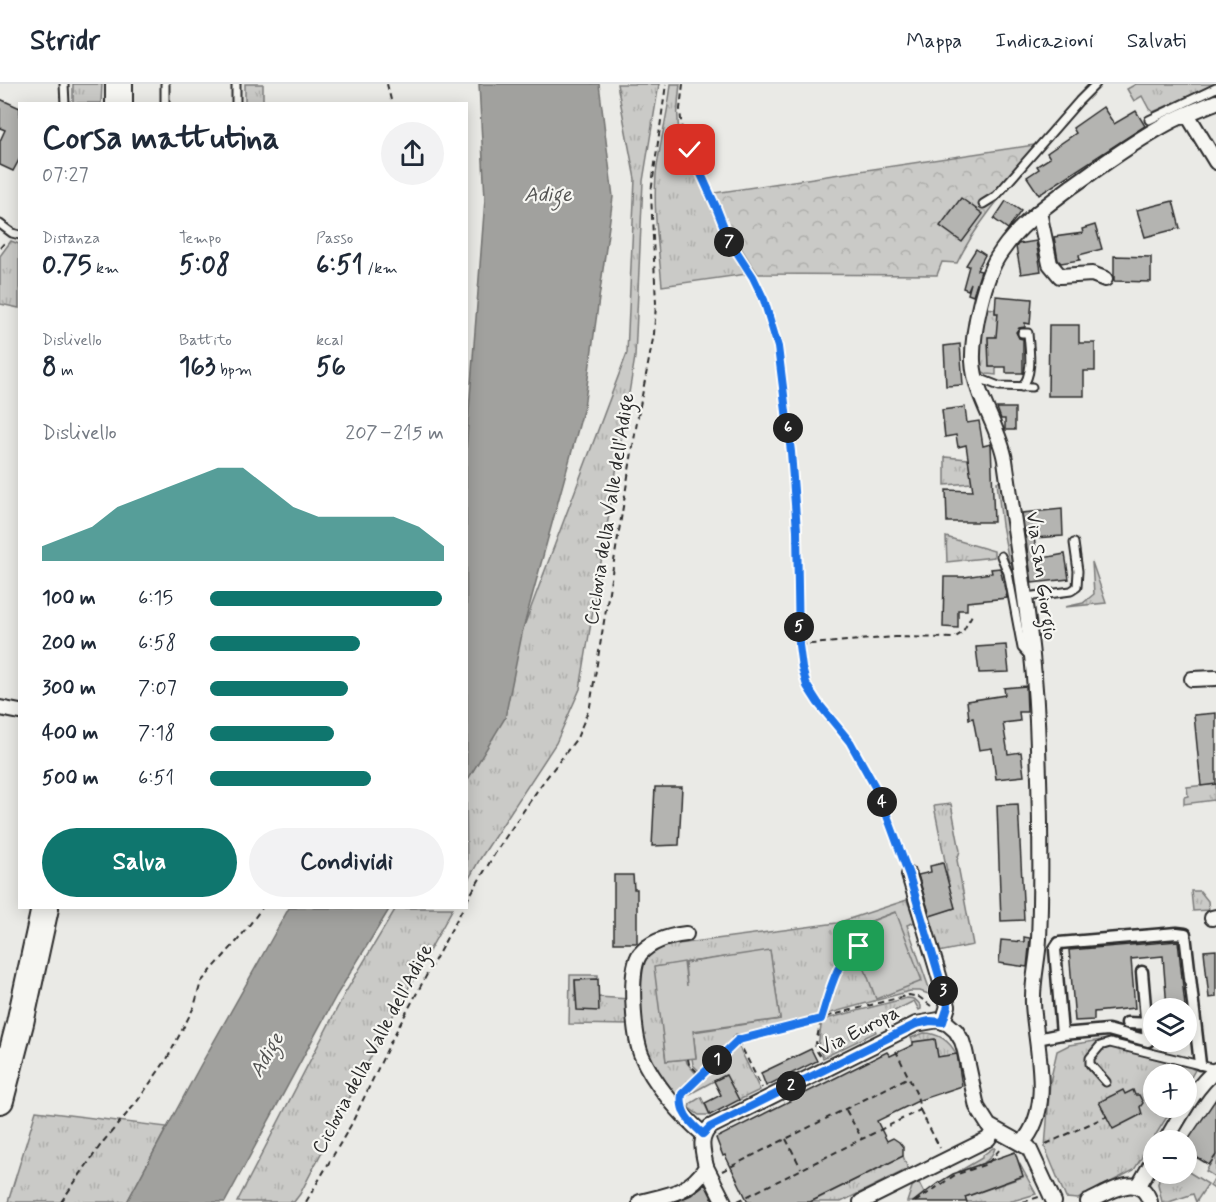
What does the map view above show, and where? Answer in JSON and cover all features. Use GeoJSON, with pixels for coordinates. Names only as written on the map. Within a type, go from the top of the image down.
{"type":"FeatureCollection","features":[{"type":"Feature","properties":{"kind":"highway"},"geometry":{"type":"LineString","coordinates":[[119,84],[119,102]]}},
{"type":"Feature","properties":{"kind":"highway"},"geometry":{"type":"LineString","coordinates":[[136,84],[136,102]]}},
{"type":"Feature","properties":{"kind":"highway"},"geometry":{"type":"LineString","coordinates":[[0,1032],[28,909]]}},
{"type":"Feature","properties":{"kind":"highway"},"geometry":{"type":"LineString","coordinates":[[0,1100],[20,1023],[45,909]]}},
{"type":"Feature","properties":{"kind":"street","name":"Via San Giorgio"},"geometry":{"type":"LineString","coordinates":[[1022,1143],[1031,1134],[1040,1098],[1041,1066],[1033,1001],[1039,941],[1037,720],[1026,597],[1004,451],[981,397],[974,361],[975,336],[985,288],[991,272],[1000,253],[1019,231],[1039,212],[1119,153],[1166,124],[1216,102]]}},
{"type":"Feature","properties":{"kind":"street"},"geometry":{"type":"LineString","coordinates":[[1187,114],[1216,162]]}},
{"type":"Feature","properties":{"kind":"street"},"geometry":{"type":"LineString","coordinates":[[1039,212],[1050,264],[1060,276],[1092,274],[1105,279]]}},
{"type":"Feature","properties":{"kind":"street"},"geometry":{"type":"LineString","coordinates":[[1192,680],[1216,678]]}},
{"type":"Feature","properties":{"kind":"street"},"geometry":{"type":"LineString","coordinates":[[0,708],[18,712]]}},
{"type":"Feature","properties":{"kind":"street"},"geometry":{"type":"LineString","coordinates":[[909,875],[948,1006],[941,1021],[956,1031],[962,1041],[977,1107],[994,1130],[1029,1148],[1048,1199]]}},
{"type":"Feature","properties":{"kind":"street"},"geometry":{"type":"LineString","coordinates":[[686,934],[659,940],[641,954],[635,963],[634,1018],[642,1055],[652,1074],[685,1118],[703,1134],[702,1144],[709,1171],[724,1202]]}},
{"type":"Feature","properties":{"kind":"street"},"geometry":{"type":"LineString","coordinates":[[1062,1034],[1055,949],[1059,943],[1185,934],[1192,1026],[1200,1064]]}},
{"type":"Feature","properties":{"kind":"street"},"geometry":{"type":"LineString","coordinates":[[1143,972],[1147,998]]}},
{"type":"Feature","properties":{"kind":"street","name":"Via Europa"},"geometry":{"type":"LineString","coordinates":[[703,1134],[710,1127],[916,1024],[941,1021]]}},
{"type":"Feature","properties":{"kind":"street"},"geometry":{"type":"LineString","coordinates":[[1127,1023],[1143,1023]]}},
{"type":"Feature","properties":{"kind":"street"},"geometry":{"type":"LineString","coordinates":[[1037,1039],[1095,1027],[1143,1040]]}},
{"type":"Feature","properties":{"kind":"street"},"geometry":{"type":"LineString","coordinates":[[1172,1130],[1198,1090],[1216,1070]]}},
{"type":"Feature","properties":{"kind":"street"},"geometry":{"type":"LineString","coordinates":[[861,1202],[988,1139],[994,1130]]}},
{"type":"Feature","properties":{"kind":"street"},"geometry":{"type":"LineString","coordinates":[[640,1202],[687,1188],[709,1171]]}},
{"type":"Feature","properties":{"kind":"street"},"geometry":{"type":"LineString","coordinates":[[1138,1187],[1143,1178]]}},
{"type":"Feature","properties":{"kind":"street"},"geometry":{"type":"LineString","coordinates":[[1088,1202],[1122,1186],[1130,1185],[1147,1193],[1150,1202]]}},
{"type":"Feature","properties":{"kind":"lane"},"geometry":{"type":"LineString","coordinates":[[64,84],[65,102]]}},
{"type":"Feature","properties":{"kind":"lane"},"geometry":{"type":"LineString","coordinates":[[165,84],[165,102]]}},
{"type":"Feature","properties":{"kind":"lane"},"geometry":{"type":"LineString","coordinates":[[236,84],[236,102]]}},
{"type":"Feature","properties":{"kind":"lane"},"geometry":{"type":"LineString","coordinates":[[982,204],[996,196],[1079,100],[1096,84]]}},
{"type":"Feature","properties":{"kind":"lane"},"geometry":{"type":"LineString","coordinates":[[1149,120],[1216,88]]}},
{"type":"Feature","properties":{"kind":"lane"},"geometry":{"type":"LineString","coordinates":[[0,224],[18,234]]}},
{"type":"Feature","properties":{"kind":"lane"},"geometry":{"type":"LineString","coordinates":[[1022,333],[1028,333],[1029,363],[1027,381],[1022,387]]}},
{"type":"Feature","properties":{"kind":"lane"},"geometry":{"type":"LineString","coordinates":[[976,377],[999,386],[1032,387]]}},
{"type":"Feature","properties":{"kind":"lane"},"geometry":{"type":"LineString","coordinates":[[1026,597],[1071,591],[1077,588],[1078,571],[1074,543]]}},
{"type":"Feature","properties":{"kind":"lane"},"geometry":{"type":"LineString","coordinates":[[1001,556],[1008,573],[1022,648],[1032,658]]}},
{"type":"Feature","properties":{"kind":"lane"},"geometry":{"type":"LineString","coordinates":[[1106,1082],[1090,1064],[1090,1058],[1100,1046],[1110,1043],[1200,1064],[1216,1070]]}},
{"type":"Feature","properties":{"kind":"path"},"geometry":{"type":"LineString","coordinates":[[387,84],[392,102]]}},
{"type":"Feature","properties":{"kind":"path","name":"Ciclovia della Valle dell'Adige"},"geometry":{"type":"LineString","coordinates":[[468,899],[497,850],[541,785],[577,738],[590,706],[638,416],[654,334],[656,304],[651,193],[666,84]]}},
{"type":"Feature","properties":{"kind":"path"},"geometry":{"type":"LineString","coordinates":[[682,84],[680,109],[682,130],[729,240],[753,277],[764,300],[778,347],[791,452],[797,530],[799,645],[807,686],[850,742],[869,773],[909,875]]}},
{"type":"Feature","properties":{"kind":"path"},"geometry":{"type":"LineString","coordinates":[[799,645],[895,637],[954,638],[962,633],[972,615]]}},
{"type":"Feature","properties":{"kind":"path"},"geometry":{"type":"LineString","coordinates":[[61,1202],[102,1143],[136,1103],[167,1059],[194,1007],[201,982],[238,940],[261,909]]}},
{"type":"Feature","properties":{"kind":"path","name":"Ciclovia della Valle dell'Adige"},"geometry":{"type":"LineString","coordinates":[[306,1202],[351,1125],[392,1039],[463,909]]}},
{"type":"Feature","properties":{"kind":"path"},"geometry":{"type":"LineString","coordinates":[[822,1062],[815,1048],[821,1019],[838,968],[854,948],[859,946]]}},
{"type":"Feature","properties":{"kind":"path"},"geometry":{"type":"LineString","coordinates":[[685,1118],[682,1094],[738,1040],[909,995],[919,997],[931,1006]]}},
{"type":"Feature","properties":{"kind":"path"},"geometry":{"type":"LineString","coordinates":[[738,1040],[763,1091]]}},
{"type":"Feature","properties":{"kind":"path"},"geometry":{"type":"LineString","coordinates":[[896,1051],[917,1095],[920,1110],[943,1154]]}},
{"type":"Feature","properties":{"kind":"path"},"geometry":{"type":"LineString","coordinates":[[688,1059],[689,1064],[701,1076]]}},
{"type":"Feature","properties":{"kind":"path"},"geometry":{"type":"LineString","coordinates":[[709,1171],[786,1139],[909,1077]]}},
{"type":"Feature","properties":{"kind":"path"},"geometry":{"type":"LineString","coordinates":[[846,1108],[862,1139]]}},
{"type":"Feature","properties":{"kind":"path"},"geometry":{"type":"LineString","coordinates":[[735,1202],[920,1110]]}},
{"type":"Feature","properties":{"kind":"path"},"geometry":{"type":"LineString","coordinates":[[1046,1144],[1107,1116]]}},
{"type":"Feature","properties":{"kind":"path"},"geometry":{"type":"LineString","coordinates":[[786,1139],[801,1169]]}},
{"type":"Feature","properties":{"kind":"path"},"geometry":{"type":"LineString","coordinates":[[915,1202],[955,1175],[987,1164],[1003,1147]]}},
{"type":"Feature","properties":{"kind":"path"},"geometry":{"type":"LineString","coordinates":[[1023,1202],[1048,1199]]}},
{"type":"Feature","properties":{"kind":"green space"},"geometry":{"type":"Polygon","coordinates":[[[73,84],[102,84],[101,102],[73,102],[73,84]]]}},
{"type":"Feature","properties":{"kind":"green space"},"geometry":{"type":"Polygon","coordinates":[[[245,84],[263,84],[263,102],[245,102],[245,84]]]}},
{"type":"Feature","properties":{"kind":"green space"},"geometry":{"type":"Polygon","coordinates":[[[617,84],[659,84],[643,181],[635,357],[580,689],[556,743],[468,880],[468,775],[627,353],[635,179],[617,84]]]}},
{"type":"Feature","properties":{"kind":"green space"},"geometry":{"type":"Polygon","coordinates":[[[671,84],[680,84],[678,122],[686,152],[730,248],[747,274],[662,286],[655,189],[671,84]]]}},
{"type":"Feature","properties":{"kind":"green space"},"geometry":{"type":"Polygon","coordinates":[[[1136,84],[1216,84],[1153,112],[1142,96],[1134,101],[1127,89],[1136,84]]]}},
{"type":"Feature","properties":{"kind":"green space"},"geometry":{"type":"Polygon","coordinates":[[[1034,145],[1041,150],[984,218],[957,263],[942,262],[937,275],[758,274],[733,235],[714,193],[1034,145]]]}},
{"type":"Feature","properties":{"kind":"green space"},"geometry":{"type":"Polygon","coordinates":[[[11,241],[18,244],[18,308],[0,304],[0,256],[11,241]]]}},
{"type":"Feature","properties":{"kind":"green space"},"geometry":{"type":"Polygon","coordinates":[[[984,308],[995,309],[995,313],[1017,329],[1022,329],[1023,337],[988,337],[989,367],[996,367],[996,375],[979,370],[978,353],[984,308]]]}},
{"type":"Feature","properties":{"kind":"green space"},"geometry":{"type":"Polygon","coordinates":[[[945,457],[968,459],[972,483],[945,485],[945,457]]]}},
{"type":"Feature","properties":{"kind":"green space"},"geometry":{"type":"Polygon","coordinates":[[[1004,481],[1022,593],[1024,641],[1002,525],[997,482],[1004,481]]]}},
{"type":"Feature","properties":{"kind":"green space"},"geometry":{"type":"Polygon","coordinates":[[[946,537],[994,551],[994,557],[947,562],[946,537]]]}},
{"type":"Feature","properties":{"kind":"green space"},"geometry":{"type":"Polygon","coordinates":[[[1092,562],[1106,603],[1065,607],[1083,603],[1094,594],[1092,562]]]}},
{"type":"Feature","properties":{"kind":"green space"},"geometry":{"type":"Polygon","coordinates":[[[1216,784],[1216,809],[1214,800],[1184,804],[1184,797],[1188,796],[1187,787],[1216,784]]]}},
{"type":"Feature","properties":{"kind":"green space"},"geometry":{"type":"Polygon","coordinates":[[[951,804],[960,851],[957,860],[973,945],[939,952],[927,916],[955,908],[947,882],[949,881],[934,806],[951,804]]]}},
{"type":"Feature","properties":{"kind":"green space"},"geometry":{"type":"Polygon","coordinates":[[[1191,891],[1200,891],[1208,901],[1209,910],[1193,911],[1191,891]]]}},
{"type":"Feature","properties":{"kind":"green space"},"geometry":{"type":"Polygon","coordinates":[[[907,900],[915,922],[907,925],[929,988],[937,985],[939,995],[937,997],[920,991],[910,991],[824,1015],[839,968],[858,948],[876,998],[895,912],[851,929],[856,945],[836,968],[819,1017],[742,1036],[736,1034],[732,1042],[701,1073],[693,1065],[692,1058],[696,1057],[693,1032],[780,1019],[770,951],[655,967],[666,1061],[686,1059],[698,1076],[680,1093],[680,1107],[646,1055],[638,1016],[641,962],[652,950],[663,946],[837,923],[907,900]]]}},
{"type":"Feature","properties":{"kind":"green space"},"geometry":{"type":"Polygon","coordinates":[[[395,909],[452,909],[380,1039],[300,1194],[294,1202],[237,1202],[345,993],[395,909]]]}},
{"type":"Feature","properties":{"kind":"green space"},"geometry":{"type":"Polygon","coordinates":[[[896,912],[922,981],[876,999],[850,929],[896,912]]]}},
{"type":"Feature","properties":{"kind":"green space"},"geometry":{"type":"Polygon","coordinates":[[[770,950],[780,1019],[693,1031],[696,1058],[666,1061],[654,967],[684,962],[687,986],[685,963],[770,950]]]}},
{"type":"Feature","properties":{"kind":"green space"},"geometry":{"type":"Polygon","coordinates":[[[570,975],[598,975],[598,979],[575,980],[575,1001],[598,997],[629,999],[630,1025],[569,1024],[570,975]]]}},
{"type":"Feature","properties":{"kind":"green space"},"geometry":{"type":"Polygon","coordinates":[[[907,998],[917,1001],[921,1009],[919,1010],[914,1001],[872,1022],[876,1032],[823,1058],[818,1046],[822,1020],[907,998]]]}},
{"type":"Feature","properties":{"kind":"green space"},"geometry":{"type":"Polygon","coordinates":[[[924,1033],[934,1034],[943,1039],[956,1054],[938,1057],[935,1039],[913,1042],[911,1038],[924,1033]]]}},
{"type":"Feature","properties":{"kind":"green space"},"geometry":{"type":"Polygon","coordinates":[[[1108,1039],[1143,1047],[1143,1052],[1168,1054],[1187,1064],[1143,1064],[1143,1118],[1166,1118],[1159,1130],[1143,1130],[1143,1155],[1134,1170],[1078,1199],[1066,1198],[1045,1148],[1050,1082],[1057,1051],[1069,1045],[1108,1039]]]}},
{"type":"Feature","properties":{"kind":"green space"},"geometry":{"type":"Polygon","coordinates":[[[736,1046],[739,1047],[760,1090],[739,1100],[725,1075],[684,1097],[736,1046]]]}},
{"type":"Feature","properties":{"kind":"green space"},"geometry":{"type":"Polygon","coordinates":[[[701,1097],[710,1115],[699,1115],[689,1108],[690,1104],[701,1097]]]}},
{"type":"Feature","properties":{"kind":"green space"},"geometry":{"type":"Polygon","coordinates":[[[36,1111],[167,1127],[127,1202],[8,1202],[36,1111]]]}},
{"type":"Feature","properties":{"kind":"green space"},"geometry":{"type":"Polygon","coordinates":[[[995,1148],[993,1154],[985,1162],[958,1172],[982,1158],[995,1148]]]}},
{"type":"Feature","properties":{"kind":"green space"},"geometry":{"type":"Polygon","coordinates":[[[1216,1155],[1216,1190],[1210,1186],[1215,1177],[1206,1171],[1216,1155]]]}},
{"type":"Feature","properties":{"kind":"green space"},"geometry":{"type":"Polygon","coordinates":[[[903,1156],[908,1169],[841,1202],[811,1202],[903,1156]]]}},
{"type":"Feature","properties":{"kind":"green space"},"geometry":{"type":"Polygon","coordinates":[[[1017,1159],[1036,1194],[1009,1202],[967,1202],[965,1197],[1023,1177],[1017,1159]]]}},
{"type":"Feature","properties":{"kind":"green space"},"geometry":{"type":"Polygon","coordinates":[[[1197,1177],[1208,1184],[1196,1202],[1193,1194],[1162,1202],[1158,1184],[1197,1184],[1197,1177]]]}},
{"type":"Feature","properties":{"kind":"green space"},"geometry":{"type":"Polygon","coordinates":[[[919,1183],[924,1193],[913,1202],[907,1202],[912,1187],[919,1183]]]}},
{"type":"Feature","properties":{"kind":"water","name":"Adige"},"geometry":{"type":"Polygon","coordinates":[[[479,84],[599,84],[613,197],[584,407],[523,629],[505,718],[468,779],[468,424],[485,199],[479,84]]]}},
{"type":"Feature","properties":{"kind":"water","name":"Adige"},"geometry":{"type":"Polygon","coordinates":[[[288,909],[389,909],[336,996],[225,1202],[127,1202],[288,909]]]}},
{"type":"Feature","properties":{"kind":"building"},"geometry":{"type":"Polygon","coordinates":[[[0,99],[18,107],[18,162],[13,171],[0,165],[0,141],[5,130],[0,128],[0,99]]]}},
{"type":"Feature","properties":{"kind":"building"},"geometry":{"type":"Polygon","coordinates":[[[1103,107],[1114,124],[1136,111],[1145,126],[1039,195],[1027,177],[1039,169],[1037,166],[1050,158],[1047,153],[1076,133],[1073,128],[1103,107]]]}},
{"type":"Feature","properties":{"kind":"building"},"geometry":{"type":"Polygon","coordinates":[[[961,198],[983,214],[962,242],[940,226],[961,198]]]}},
{"type":"Feature","properties":{"kind":"building"},"geometry":{"type":"Polygon","coordinates":[[[1006,201],[1021,211],[1008,229],[994,219],[1006,201]]]}},
{"type":"Feature","properties":{"kind":"building"},"geometry":{"type":"Polygon","coordinates":[[[1173,201],[1180,228],[1145,237],[1137,210],[1173,201]]]}},
{"type":"Feature","properties":{"kind":"building"},"geometry":{"type":"Polygon","coordinates":[[[1095,225],[1102,249],[1079,255],[1080,260],[1061,263],[1058,260],[1054,237],[1083,233],[1082,229],[1095,225]]]}},
{"type":"Feature","properties":{"kind":"building"},"geometry":{"type":"Polygon","coordinates":[[[1036,241],[1041,271],[1021,274],[1016,247],[1018,244],[1036,241]]]}},
{"type":"Feature","properties":{"kind":"building"},"geometry":{"type":"Polygon","coordinates":[[[976,249],[985,255],[977,270],[981,271],[973,296],[968,294],[971,283],[968,290],[963,288],[969,266],[966,265],[976,249]]]}},
{"type":"Feature","properties":{"kind":"building"},"geometry":{"type":"Polygon","coordinates":[[[1114,256],[1151,257],[1151,282],[1114,281],[1114,256]]]}},
{"type":"Feature","properties":{"kind":"building"},"geometry":{"type":"Polygon","coordinates":[[[996,296],[1032,299],[1030,324],[1025,323],[1025,327],[1019,328],[1016,332],[1019,338],[1023,339],[1023,373],[1006,373],[1006,367],[989,367],[988,337],[996,337],[998,313],[995,313],[996,296]]]}},
{"type":"Feature","properties":{"kind":"building"},"geometry":{"type":"Polygon","coordinates":[[[1049,325],[1079,325],[1079,343],[1095,343],[1095,371],[1084,371],[1084,396],[1048,396],[1049,325]]]}},
{"type":"Feature","properties":{"kind":"building"},"geometry":{"type":"Polygon","coordinates":[[[960,344],[963,385],[946,386],[944,346],[960,344]]]}},
{"type":"Feature","properties":{"kind":"building"},"geometry":{"type":"Polygon","coordinates":[[[965,407],[967,423],[979,421],[983,446],[991,444],[994,522],[947,522],[946,490],[973,491],[966,445],[958,447],[956,435],[945,437],[942,410],[965,407]]]}},
{"type":"Feature","properties":{"kind":"building"},"geometry":{"type":"Polygon","coordinates":[[[997,408],[1015,408],[1015,430],[1005,430],[1005,419],[1001,419],[997,408]]]}},
{"type":"Feature","properties":{"kind":"building"},"geometry":{"type":"Polygon","coordinates":[[[1062,509],[1063,536],[1034,538],[1038,559],[1065,554],[1069,579],[1032,583],[1022,513],[1062,509]]]}},
{"type":"Feature","properties":{"kind":"building"},"geometry":{"type":"Polygon","coordinates":[[[1000,568],[1007,598],[967,602],[967,610],[958,610],[958,628],[943,627],[944,577],[992,573],[991,569],[1000,568]]]}},
{"type":"Feature","properties":{"kind":"building"},"geometry":{"type":"Polygon","coordinates":[[[1006,645],[1009,672],[979,673],[976,647],[1006,645]]]}},
{"type":"Feature","properties":{"kind":"building"},"geometry":{"type":"Polygon","coordinates":[[[1026,686],[1027,712],[1019,712],[1020,721],[1003,723],[1008,754],[1021,752],[1024,776],[996,779],[992,748],[979,750],[973,718],[969,719],[967,701],[1005,695],[1004,688],[1026,686]]]}},
{"type":"Feature","properties":{"kind":"building"},"geometry":{"type":"Polygon","coordinates":[[[1216,713],[1216,784],[1201,786],[1194,715],[1216,713]]]}},
{"type":"Feature","properties":{"kind":"building"},"geometry":{"type":"Polygon","coordinates":[[[655,787],[682,787],[679,845],[652,846],[655,787]]]}},
{"type":"Feature","properties":{"kind":"building"},"geometry":{"type":"Polygon","coordinates":[[[1018,804],[1024,920],[1001,921],[997,805],[1018,804]]]}},
{"type":"Feature","properties":{"kind":"building"},"geometry":{"type":"Polygon","coordinates":[[[943,863],[955,908],[930,916],[918,875],[931,872],[930,866],[943,863]]]}},
{"type":"Feature","properties":{"kind":"building"},"geometry":{"type":"Polygon","coordinates":[[[614,875],[633,875],[634,889],[637,889],[637,943],[614,943],[614,875]]]}},
{"type":"Feature","properties":{"kind":"building"},"geometry":{"type":"Polygon","coordinates":[[[1024,937],[1030,938],[1027,967],[999,963],[1001,940],[1024,942],[1024,937]]]}},
{"type":"Feature","properties":{"kind":"building"},"geometry":{"type":"Polygon","coordinates":[[[1178,941],[1184,998],[1166,998],[1163,956],[1131,959],[1135,1008],[1094,1012],[1094,1020],[1075,1021],[1069,950],[1178,941]]]}},
{"type":"Feature","properties":{"kind":"building"},"geometry":{"type":"Polygon","coordinates":[[[1216,950],[1216,997],[1209,998],[1204,951],[1216,950]]]}},
{"type":"Feature","properties":{"kind":"building"},"geometry":{"type":"Polygon","coordinates":[[[598,979],[599,1011],[577,1010],[575,980],[598,979]]]}},
{"type":"Feature","properties":{"kind":"building"},"geometry":{"type":"Polygon","coordinates":[[[935,1039],[938,1057],[957,1054],[962,1086],[920,1100],[877,1121],[887,1141],[893,1138],[903,1147],[903,1156],[810,1202],[748,1202],[716,1138],[887,1052],[890,1056],[913,1045],[913,1042],[935,1039]]]}},
{"type":"Feature","properties":{"kind":"building"},"geometry":{"type":"Polygon","coordinates":[[[811,1049],[817,1061],[766,1086],[761,1073],[811,1049]]]}},
{"type":"Feature","properties":{"kind":"building"},"geometry":{"type":"Polygon","coordinates":[[[726,1075],[739,1100],[710,1115],[705,1103],[721,1095],[714,1081],[726,1075]]]}},
{"type":"Feature","properties":{"kind":"building"},"geometry":{"type":"Polygon","coordinates":[[[1123,1090],[1125,1094],[1133,1090],[1143,1103],[1140,1107],[1142,1114],[1113,1129],[1099,1102],[1123,1090]]]}},
{"type":"Feature","properties":{"kind":"building"},"geometry":{"type":"Polygon","coordinates":[[[1216,1099],[1216,1155],[1209,1165],[1197,1158],[1197,1130],[1195,1130],[1216,1099]]]}},
{"type":"Feature","properties":{"kind":"building"},"geometry":{"type":"Polygon","coordinates":[[[1015,1152],[1023,1176],[965,1197],[967,1202],[913,1202],[953,1174],[1015,1152]]]}},
{"type":"Feature","properties":{"kind":"building"},"geometry":{"type":"Polygon","coordinates":[[[705,1184],[714,1202],[675,1202],[691,1195],[705,1184]]]}},
{"type":"Feature","properties":{"kind":"route"},"geometry":{"type":"LineString","coordinates":[[690,150],[729,240],[753,277],[764,300],[778,347],[791,452],[797,530],[799,645],[807,686],[850,742],[879,794],[909,875],[948,1006],[943,1022],[939,1020],[916,1024],[710,1127],[703,1134],[685,1118],[682,1094],[738,1040],[821,1019],[838,968],[854,948],[859,946]]}}]}
